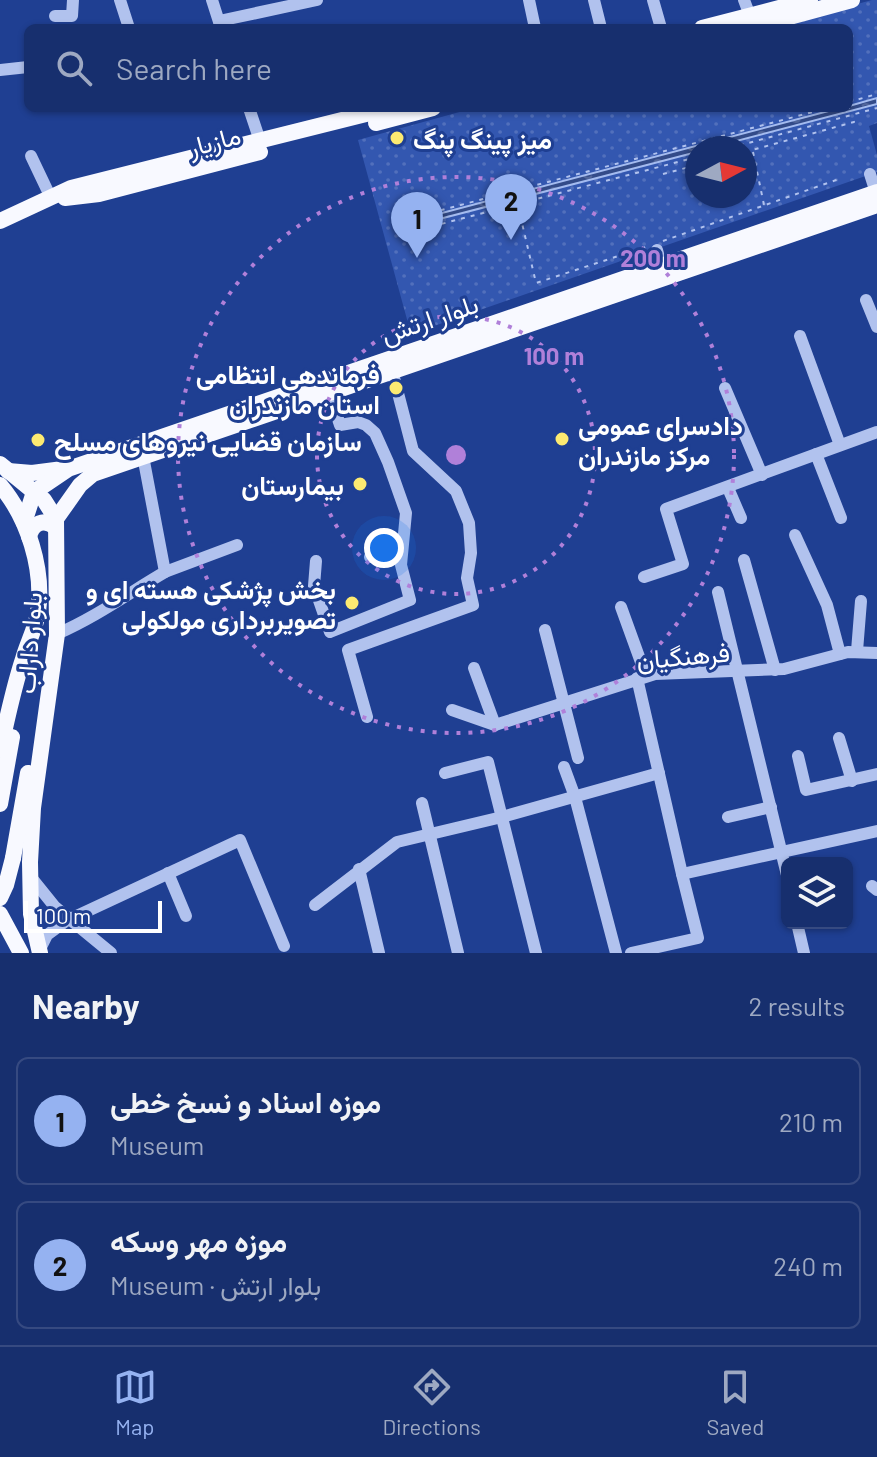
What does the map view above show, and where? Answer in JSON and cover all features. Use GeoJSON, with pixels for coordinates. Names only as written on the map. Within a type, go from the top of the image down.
{"type":"FeatureCollection","features":[{"type":"Feature","properties":{"kind":"main road"},"geometry":{"type":"LineString","coordinates":[[716,24],[810,0]]}},
{"type":"Feature","properties":{"kind":"main road"},"geometry":{"type":"LineString","coordinates":[[747,15],[852,0]]}},
{"type":"Feature","properties":{"kind":"main road","name":"مازیار"},"geometry":{"type":"LineString","coordinates":[[0,221],[51,198],[354,123],[380,112]]}},
{"type":"Feature","properties":{"kind":"main road","name":"مازیار"},"geometry":{"type":"LineString","coordinates":[[81,191],[260,141],[412,112]]}},
{"type":"Feature","properties":{"kind":"main road","name":"بلوار ارتش"},"geometry":{"type":"LineString","coordinates":[[34,492],[68,469],[326,386],[877,197]]}},
{"type":"Feature","properties":{"kind":"main road","name":"بلوار ارتش"},"geometry":{"type":"LineString","coordinates":[[390,364],[658,250],[757,239]]}},
{"type":"Feature","properties":{"kind":"main road","name":"بلوار ارتش"},"geometry":{"type":"LineString","coordinates":[[56,523],[75,491],[93,474],[326,386]]}},
{"type":"Feature","properties":{"kind":"main road"},"geometry":{"type":"LineString","coordinates":[[3,473],[68,469]]}},
{"type":"Feature","properties":{"kind":"main road"},"geometry":{"type":"LineString","coordinates":[[3,473],[44,500],[56,523],[39,523],[27,530]]}},
{"type":"Feature","properties":{"kind":"main road"},"geometry":{"type":"LineString","coordinates":[[3,473],[27,530]]}},
{"type":"Feature","properties":{"kind":"main road"},"geometry":{"type":"LineString","coordinates":[[27,530],[34,492]]}},
{"type":"Feature","properties":{"kind":"main road","name":"بلوار داراب"},"geometry":{"type":"LineString","coordinates":[[40,952],[31,914],[30,878],[33,808],[58,625],[56,523]]}},
{"type":"Feature","properties":{"kind":"main road","name":"بلوار داراب"},"geometry":{"type":"LineString","coordinates":[[0,750],[22,662],[38,614],[36,570],[27,530]]}},
{"type":"Feature","properties":{"kind":"main road"},"geometry":{"type":"LineString","coordinates":[[0,804],[38,614]]}},
{"type":"Feature","properties":{"kind":"main road"},"geometry":{"type":"LineString","coordinates":[[30,878],[23,890],[0,896],[13,858],[44,662],[58,625]]}},
{"type":"Feature","properties":{"kind":"main road"},"geometry":{"type":"LineString","coordinates":[[21,953],[3,919],[17,908],[31,914]]}},
{"type":"Feature","properties":{"kind":"street"},"geometry":{"type":"LineString","coordinates":[[55,16],[72,16],[73,0]]}},
{"type":"Feature","properties":{"kind":"street"},"geometry":{"type":"LineString","coordinates":[[120,0],[128,24]]}},
{"type":"Feature","properties":{"kind":"street"},"geometry":{"type":"LineString","coordinates":[[212,0],[220,24],[264,6],[317,0]]}},
{"type":"Feature","properties":{"kind":"street"},"geometry":{"type":"LineString","coordinates":[[529,0],[534,24]]}},
{"type":"Feature","properties":{"kind":"street"},"geometry":{"type":"LineString","coordinates":[[594,0],[600,24]]}},
{"type":"Feature","properties":{"kind":"street"},"geometry":{"type":"LineString","coordinates":[[653,0],[660,24]]}},
{"type":"Feature","properties":{"kind":"street"},"geometry":{"type":"LineString","coordinates":[[0,70],[24,67]]}},
{"type":"Feature","properties":{"kind":"street"},"geometry":{"type":"LineString","coordinates":[[250,112],[260,141]]}},
{"type":"Feature","properties":{"kind":"street"},"geometry":{"type":"LineString","coordinates":[[31,156],[51,198]]}},
{"type":"Feature","properties":{"kind":"street"},"geometry":{"type":"LineString","coordinates":[[870,174],[877,197]]}},
{"type":"Feature","properties":{"kind":"street"},"geometry":{"type":"LineString","coordinates":[[866,300],[877,327]]}},
{"type":"Feature","properties":{"kind":"street"},"geometry":{"type":"LineString","coordinates":[[800,336],[840,445]]}},
{"type":"Feature","properties":{"kind":"street"},"geometry":{"type":"LineString","coordinates":[[367,717],[348,650],[473,605],[467,578],[471,553],[469,523],[456,491],[413,451],[390,364]]}},
{"type":"Feature","properties":{"kind":"street"},"geometry":{"type":"LineString","coordinates":[[316,561],[314,586],[330,632],[410,600],[401,565],[406,513],[375,433],[358,422],[340,425],[326,386]]}},
{"type":"Feature","properties":{"kind":"street"},"geometry":{"type":"LineString","coordinates":[[725,388],[762,475]]}},
{"type":"Feature","properties":{"kind":"street"},"geometry":{"type":"LineString","coordinates":[[644,577],[683,564],[666,509],[877,432]]}},
{"type":"Feature","properties":{"kind":"street"},"geometry":{"type":"LineString","coordinates":[[816,454],[841,518]]}},
{"type":"Feature","properties":{"kind":"street"},"geometry":{"type":"LineString","coordinates":[[143,456],[165,572]]}},
{"type":"Feature","properties":{"kind":"street"},"geometry":{"type":"LineString","coordinates":[[728,488],[741,518]]}},
{"type":"Feature","properties":{"kind":"street"},"geometry":{"type":"LineString","coordinates":[[795,535],[827,605],[840,654]]}},
{"type":"Feature","properties":{"kind":"street"},"geometry":{"type":"LineString","coordinates":[[58,625],[91,619],[165,572],[237,545]]}},
{"type":"Feature","properties":{"kind":"street"},"geometry":{"type":"LineString","coordinates":[[370,557],[401,545]]}},
{"type":"Feature","properties":{"kind":"street"},"geometry":{"type":"LineString","coordinates":[[744,560],[775,670]]}},
{"type":"Feature","properties":{"kind":"street"},"geometry":{"type":"LineString","coordinates":[[718,592],[783,857]]}},
{"type":"Feature","properties":{"kind":"street"},"geometry":{"type":"LineString","coordinates":[[857,651],[861,601]]}},
{"type":"Feature","properties":{"kind":"street"},"geometry":{"type":"LineString","coordinates":[[621,607],[641,677],[659,773],[702,953]]}},
{"type":"Feature","properties":{"kind":"street"},"geometry":{"type":"LineString","coordinates":[[545,630],[578,758]]}},
{"type":"Feature","properties":{"kind":"street","name":"فرهنگیان"},"geometry":{"type":"LineString","coordinates":[[495,725],[641,677],[775,670],[857,651],[877,653]]}},
{"type":"Feature","properties":{"kind":"street"},"geometry":{"type":"LineString","coordinates":[[474,668],[495,725]]}},
{"type":"Feature","properties":{"kind":"street"},"geometry":{"type":"LineString","coordinates":[[452,710],[495,725]]}},
{"type":"Feature","properties":{"kind":"street"},"geometry":{"type":"LineString","coordinates":[[839,738],[852,781]]}},
{"type":"Feature","properties":{"kind":"street"},"geometry":{"type":"LineString","coordinates":[[798,756],[806,790],[877,774]]}},
{"type":"Feature","properties":{"kind":"street"},"geometry":{"type":"LineString","coordinates":[[445,773],[488,762],[536,953]]}},
{"type":"Feature","properties":{"kind":"street"},"geometry":{"type":"LineString","coordinates":[[564,767],[575,797],[616,953]]}},
{"type":"Feature","properties":{"kind":"street"},"geometry":{"type":"LineString","coordinates":[[315,905],[397,842],[502,817],[659,773]]}},
{"type":"Feature","properties":{"kind":"street"},"geometry":{"type":"LineString","coordinates":[[422,803],[458,953]]}},
{"type":"Feature","properties":{"kind":"street"},"geometry":{"type":"LineString","coordinates":[[728,817],[771,807]]}},
{"type":"Feature","properties":{"kind":"street"},"geometry":{"type":"LineString","coordinates":[[682,874],[877,831]]}},
{"type":"Feature","properties":{"kind":"street"},"geometry":{"type":"LineString","coordinates":[[40,952],[47,935],[71,919],[240,840],[284,946]]}},
{"type":"Feature","properties":{"kind":"street"},"geometry":{"type":"LineString","coordinates":[[359,869],[379,953]]}},
{"type":"Feature","properties":{"kind":"street"},"geometry":{"type":"LineString","coordinates":[[168,873],[186,916]]}},
{"type":"Feature","properties":{"kind":"street"},"geometry":{"type":"LineString","coordinates":[[30,878],[48,900],[111,953]]}},
{"type":"Feature","properties":{"kind":"street"},"geometry":{"type":"LineString","coordinates":[[798,929],[804,953]]}},
{"type":"Feature","properties":{"kind":"street"},"geometry":{"type":"LineString","coordinates":[[631,953],[698,938]]}},
{"type":"Feature","properties":{"kind":"path"},"geometry":{"type":"LineString","coordinates":[[853,101],[877,94]]}},
{"type":"Feature","properties":{"kind":"path"},"geometry":{"type":"LineString","coordinates":[[757,141],[877,108]]}},
{"type":"Feature","properties":{"kind":"path"},"geometry":{"type":"LineString","coordinates":[[685,160],[422,229],[419,216],[813,112]]}},
{"type":"Feature","properties":{"kind":"path"},"geometry":{"type":"LineString","coordinates":[[757,149],[854,122],[852,115]]}},
{"type":"Feature","properties":{"kind":"path"},"geometry":{"type":"LineString","coordinates":[[663,174],[685,168]]}},
{"type":"Feature","properties":{"kind":"path"},"geometry":{"type":"LineString","coordinates":[[757,170],[764,206]]}},
{"type":"Feature","properties":{"kind":"path"},"geometry":{"type":"LineString","coordinates":[[517,204],[536,283],[658,250],[839,179]]}},
{"type":"Feature","properties":{"kind":"shaded area"},"geometry":{"type":"Polygon","coordinates":[[[877,0],[877,123],[869,126],[877,155],[877,172],[411,334],[358,140],[460,112],[853,112],[853,24],[784,24],[877,0]]]}},
{"type":"Feature","properties":{"kind":"water"},"geometry":{"type":"Polygon","coordinates":[[[877,98],[877,104],[853,110],[853,105],[877,98]]]}},
{"type":"Feature","properties":{"kind":"water"},"geometry":{"type":"Polygon","coordinates":[[[825,112],[847,112],[756,136],[734,136],[825,112]]]}},
{"type":"Feature","properties":{"kind":"water"},"geometry":{"type":"Polygon","coordinates":[[[685,149],[685,155],[424,223],[423,218],[685,149]]]}},
{"type":"Feature","properties":{"kind":"place","name":"میز پینگ پنگ"},"geometry":{"type":"Point","coordinates":[397,138]}},
{"type":"Feature","properties":{"kind":"place","name":"موزه مهر وسکه"},"geometry":{"type":"Point","coordinates":[511,240]}},
{"type":"Feature","properties":{"kind":"place","name":"موزه اسناد و نسخ خطی"},"geometry":{"type":"Point","coordinates":[417,258]}},
{"type":"Feature","properties":{"kind":"place","name":"فرماندهی انتظامی استان مازندران"},"geometry":{"type":"Point","coordinates":[396,388]}},
{"type":"Feature","properties":{"kind":"place","name":"دادسرای عمومی مرکز مازندران"},"geometry":{"type":"Point","coordinates":[562,439]}},
{"type":"Feature","properties":{"kind":"place","name":"سازمان قضایی نیروهای مسلح"},"geometry":{"type":"Point","coordinates":[38,440]}},
{"type":"Feature","properties":{"kind":"place","name":"بیمارستان"},"geometry":{"type":"Point","coordinates":[360,484]}},
{"type":"Feature","properties":{"kind":"place","name":"بخش پژشکی هسته ای و تصویربرداری مولکولی"},"geometry":{"type":"Point","coordinates":[352,603]}}]}
